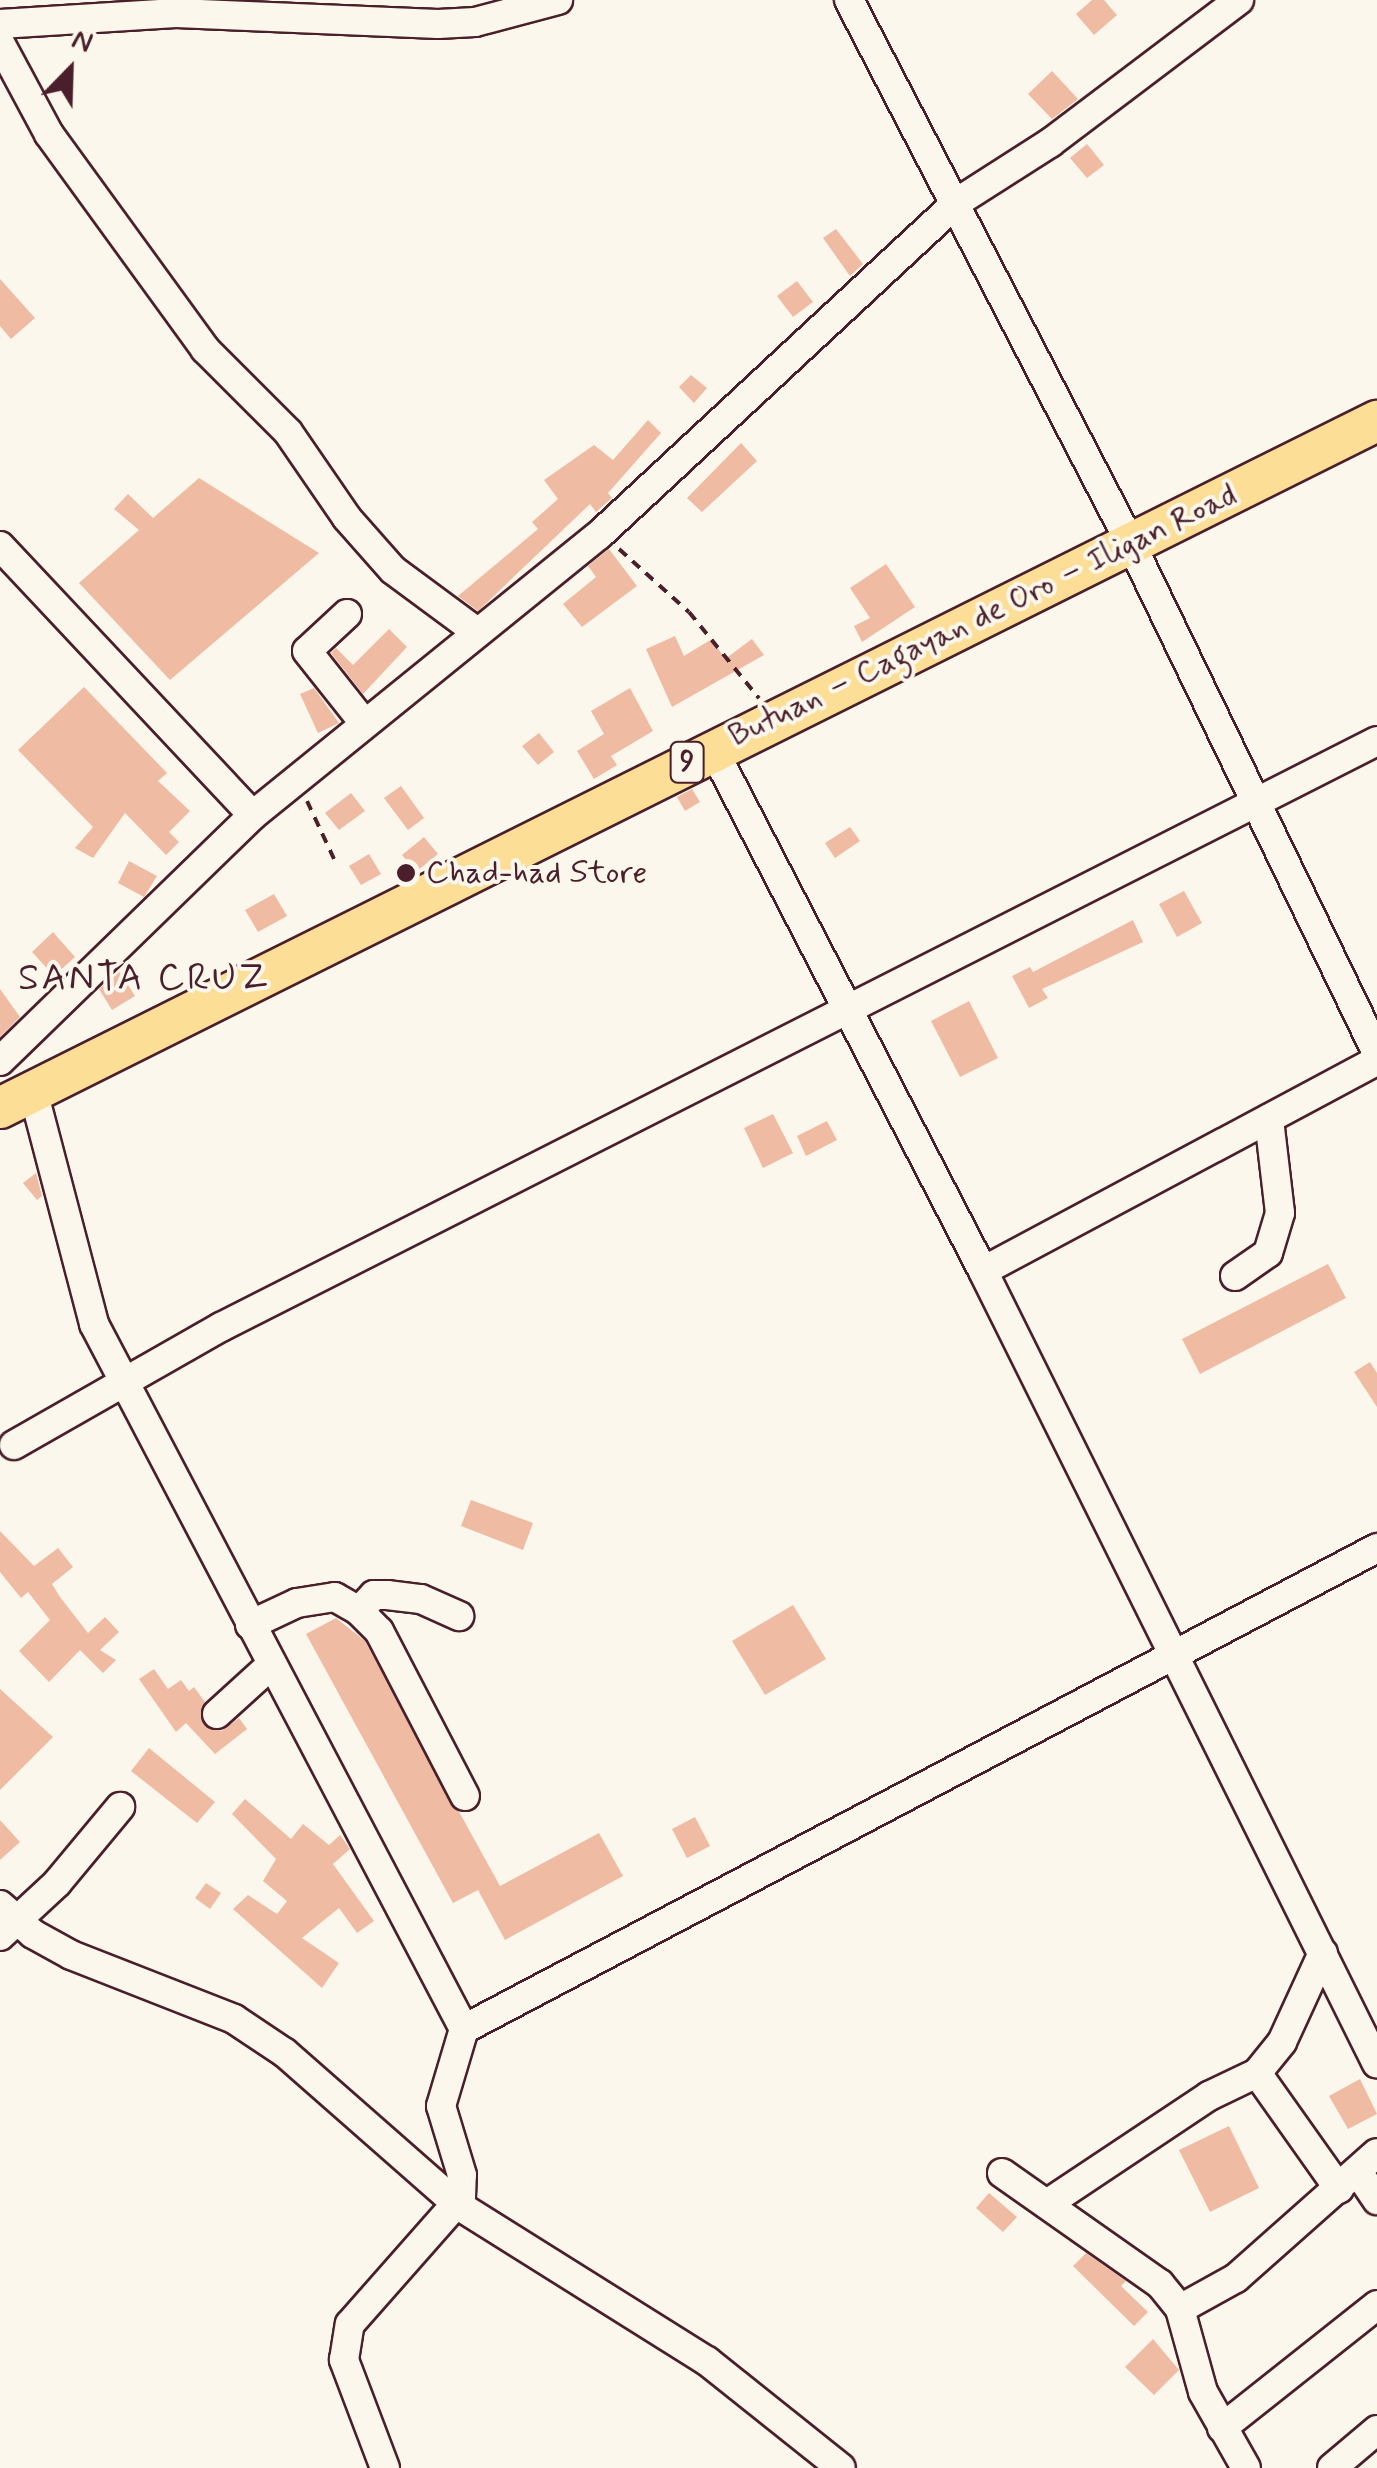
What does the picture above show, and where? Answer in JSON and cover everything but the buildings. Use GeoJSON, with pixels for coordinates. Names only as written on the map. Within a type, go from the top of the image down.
{"type":"FeatureCollection","features":[{"type":"Feature","properties":{"kind":"highway","name":"Butuan – Cagayan de Oro – Iligan Road"},"geometry":{"type":"LineString","coordinates":[[16,1099],[772,718],[1132,546],[1377,421]]}},
{"type":"Feature","properties":{"kind":"street"},"geometry":{"type":"LineString","coordinates":[[0,24],[176,14],[438,24],[475,22],[558,0]]}},
{"type":"Feature","properties":{"kind":"street"},"geometry":{"type":"LineString","coordinates":[[849,0],[1132,546],[1377,1053]]}},
{"type":"Feature","properties":{"kind":"street"},"geometry":{"type":"LineString","coordinates":[[0,1061],[253,815],[474,630],[598,535],[956,203],[1050,143],[1239,0]]}},
{"type":"Feature","properties":{"kind":"street"},"geometry":{"type":"LineString","coordinates":[[0,43],[49,134],[205,348],[288,432],[347,518],[393,570],[474,630]]}},
{"type":"Feature","properties":{"kind":"street"},"geometry":{"type":"LineString","coordinates":[[0,546],[253,815]]}},
{"type":"Feature","properties":{"kind":"street"},"geometry":{"type":"LineString","coordinates":[[347,614],[307,652],[364,723]]}},
{"type":"Feature","properties":{"kind":"street"},"geometry":{"type":"LineString","coordinates":[[14,1445],[222,1327],[1377,741]]}},
{"type":"Feature","properties":{"kind":"street"},"geometry":{"type":"LineString","coordinates":[[712,749],[983,1270],[1377,2064]]}},
{"type":"Feature","properties":{"kind":"street"},"geometry":{"type":"LineString","coordinates":[[983,1270],[1377,1061]]}},
{"type":"Feature","properties":{"kind":"street"},"geometry":{"type":"LineString","coordinates":[[16,1099],[94,1324],[464,2029],[441,2106],[462,2175],[458,2205],[350,2324],[344,2360],[348,2382],[385,2468]]}},
{"type":"Feature","properties":{"kind":"street"},"geometry":{"type":"LineString","coordinates":[[1236,1276],[1268,1252],[1280,1213],[1269,1118]]}},
{"type":"Feature","properties":{"kind":"street"},"geometry":{"type":"LineString","coordinates":[[464,2029],[1174,1650],[1377,1548]]}},
{"type":"Feature","properties":{"kind":"street"},"geometry":{"type":"LineString","coordinates":[[359,1611],[374,1595],[387,1595],[421,1599],[460,1616]]}},
{"type":"Feature","properties":{"kind":"street"},"geometry":{"type":"LineString","coordinates":[[250,1624],[297,1603],[335,1596],[359,1611],[380,1631],[464,1796]]}},
{"type":"Feature","properties":{"kind":"street"},"geometry":{"type":"LineString","coordinates":[[217,1714],[271,1665]]}},
{"type":"Feature","properties":{"kind":"street"},"geometry":{"type":"LineString","coordinates":[[120,1807],[6,1921],[71,1955],[234,2019],[285,2053],[458,2205],[706,2361],[841,2468]]}},
{"type":"Feature","properties":{"kind":"street"},"geometry":{"type":"LineString","coordinates":[[1047,2204],[1208,2096],[1257,2074],[1282,2042],[1323,1954]]}},
{"type":"Feature","properties":{"kind":"street"},"geometry":{"type":"LineString","coordinates":[[1257,2074],[1358,2171],[1377,2200]]}},
{"type":"Feature","properties":{"kind":"street"},"geometry":{"type":"LineString","coordinates":[[1180,2308],[1236,2278],[1358,2171]]}},
{"type":"Feature","properties":{"kind":"street"},"geometry":{"type":"LineString","coordinates":[[1002,2173],[1160,2284],[1180,2308],[1203,2392],[1246,2468]]}},
{"type":"Feature","properties":{"kind":"street"},"geometry":{"type":"LineString","coordinates":[[1222,2428],[1377,2306]]}},
{"type":"Feature","properties":{"kind":"street"},"geometry":{"type":"LineString","coordinates":[[1332,2468],[1377,2430]]}},
{"type":"Feature","properties":{"kind":"path"},"geometry":{"type":"LineString","coordinates":[[598,535],[636,560],[690,612],[772,718]]}},
{"type":"Feature","properties":{"kind":"path"},"geometry":{"type":"LineString","coordinates":[[297,778],[334,859]]}},
{"type":"Feature","properties":{"kind":"place","name":"Chad-had Store"},"geometry":{"type":"Point","coordinates":[406,873]}},
{"type":"Feature","properties":{"kind":"district","name":"SANTA CRUZ"},"geometry":{"type":"Point","coordinates":[144,979]}}]}
